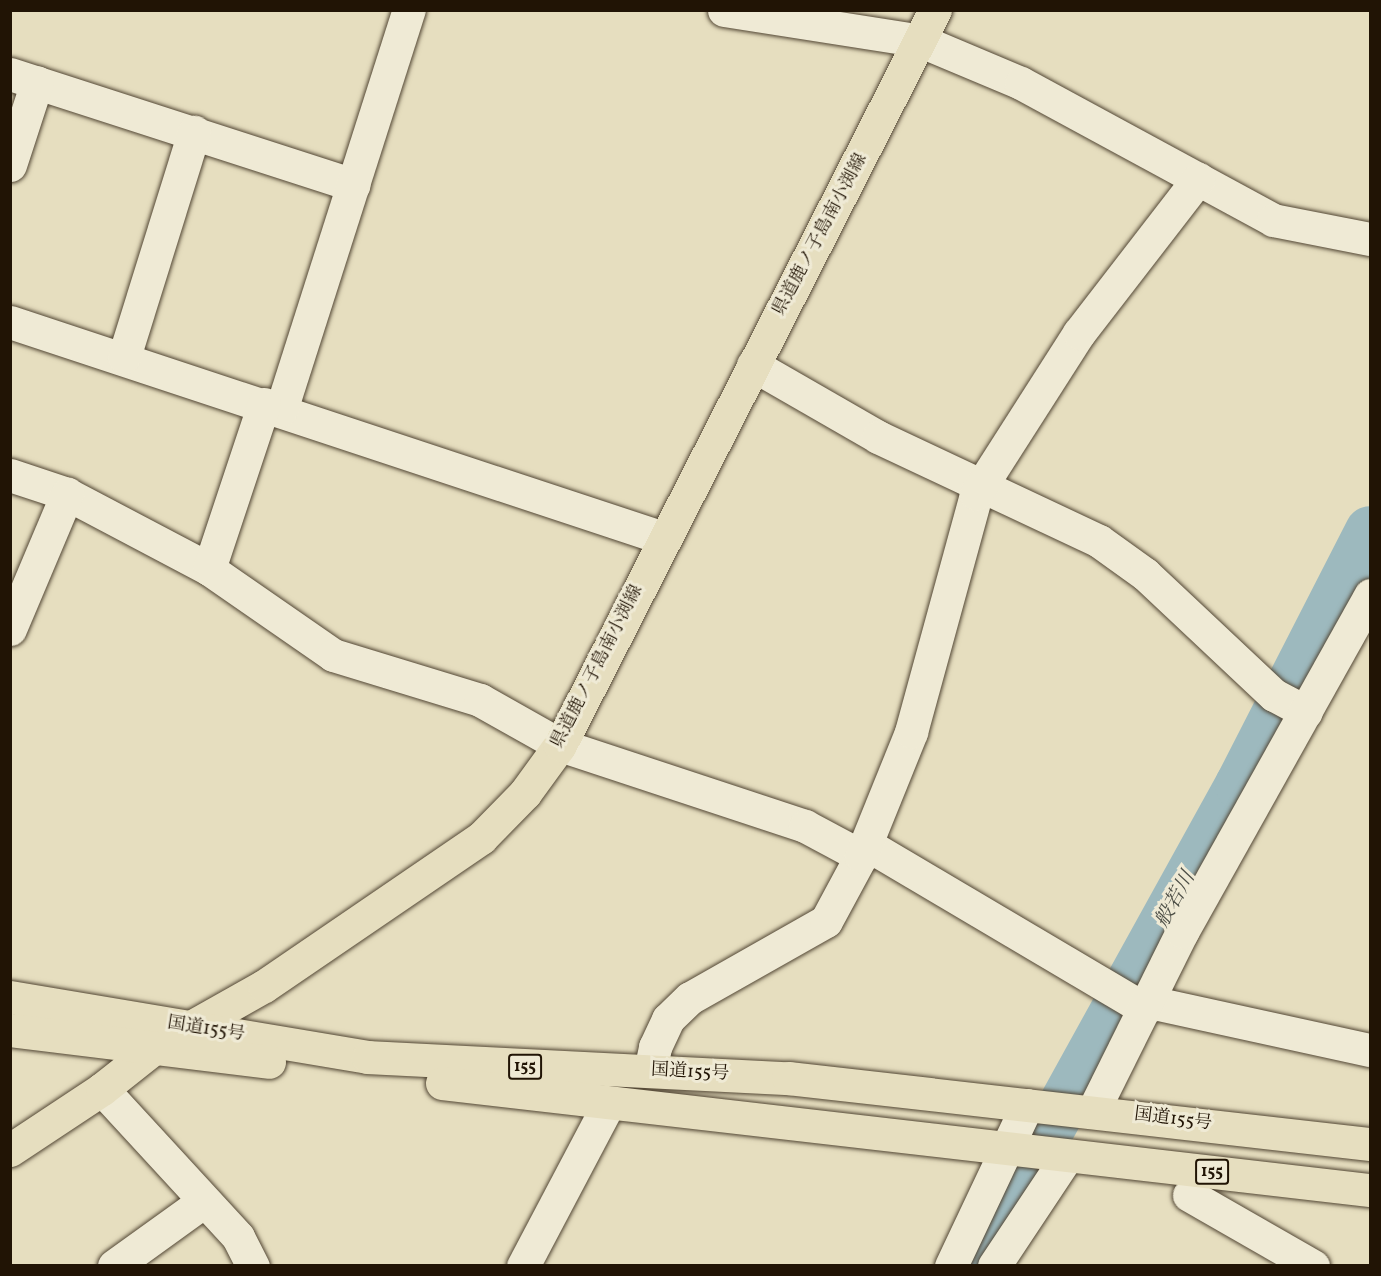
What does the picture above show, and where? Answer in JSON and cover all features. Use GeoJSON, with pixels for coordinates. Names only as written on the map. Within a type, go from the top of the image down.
{"type":"FeatureCollection","features":[{"type":"Feature","properties":{"kind":"main road","name":"県道鹿ノ子島南小渕線"},"geometry":{"type":"LineString","coordinates":[[10,1150],[102,1089],[154,1048],[187,1027],[264,986],[481,838],[525,793],[560,745],[663,538],[935,10]]}},
{"type":"Feature","properties":{"kind":"main road","name":"国道155号"},"geometry":{"type":"LineString","coordinates":[[10,996],[368,1057],[788,1077],[1371,1144]]}},
{"type":"Feature","properties":{"kind":"main road","name":"国道155号"},"geometry":{"type":"LineString","coordinates":[[10,1030],[1013,1151],[1371,1190]]}},
{"type":"Feature","properties":{"kind":"street"},"geometry":{"type":"LineString","coordinates":[[209,569],[272,407],[352,185],[409,10]]}},
{"type":"Feature","properties":{"kind":"street"},"geometry":{"type":"LineString","coordinates":[[724,10],[921,40],[1021,83],[1273,220],[1371,239]]}},
{"type":"Feature","properties":{"kind":"street"},"geometry":{"type":"LineString","coordinates":[[10,165],[24,78],[352,185]]}},
{"type":"Feature","properties":{"kind":"street"},"geometry":{"type":"LineString","coordinates":[[124,357],[194,132]]}},
{"type":"Feature","properties":{"kind":"street"},"geometry":{"type":"LineString","coordinates":[[650,1071],[655,1047],[668,1019],[690,998],[826,921],[863,850],[911,732],[982,485],[1078,333],[1198,179]]}},
{"type":"Feature","properties":{"kind":"street"},"geometry":{"type":"LineString","coordinates":[[10,322],[124,357],[663,538]]}},
{"type":"Feature","properties":{"kind":"street"},"geometry":{"type":"LineString","coordinates":[[753,365],[878,437],[1099,541],[1145,574],[1293,705]]}},
{"type":"Feature","properties":{"kind":"street"},"geometry":{"type":"LineString","coordinates":[[10,476],[67,494],[209,569],[333,655],[480,700],[560,745],[805,826],[863,850],[1135,1001],[1371,1050]]}},
{"type":"Feature","properties":{"kind":"street"},"geometry":{"type":"LineString","coordinates":[[10,629],[67,494]]}},
{"type":"Feature","properties":{"kind":"street"},"geometry":{"type":"LineString","coordinates":[[1084,1110],[1135,1001],[1182,932],[1293,705],[1371,595]]}},
{"type":"Feature","properties":{"kind":"street"},"geometry":{"type":"LineString","coordinates":[[102,1089],[238,1237],[253,1266]]}},
{"type":"Feature","properties":{"kind":"street"},"geometry":{"type":"LineString","coordinates":[[523,1266],[609,1102]]}},
{"type":"Feature","properties":{"kind":"street"},"geometry":{"type":"LineString","coordinates":[[951,1266],[1035,1106]]}},
{"type":"Feature","properties":{"kind":"street"},"geometry":{"type":"LineString","coordinates":[[994,1266],[1060,1156]]}},
{"type":"Feature","properties":{"kind":"street"},"geometry":{"type":"LineString","coordinates":[[1189,1195],[1313,1266]]}},
{"type":"Feature","properties":{"kind":"street"},"geometry":{"type":"LineString","coordinates":[[114,1266],[204,1201]]}},
{"type":"Feature","properties":{"kind":"waterway","name":"般若川"},"geometry":{"type":"LineString","coordinates":[[974,1266],[1240,785],[1370,531]]}}]}
